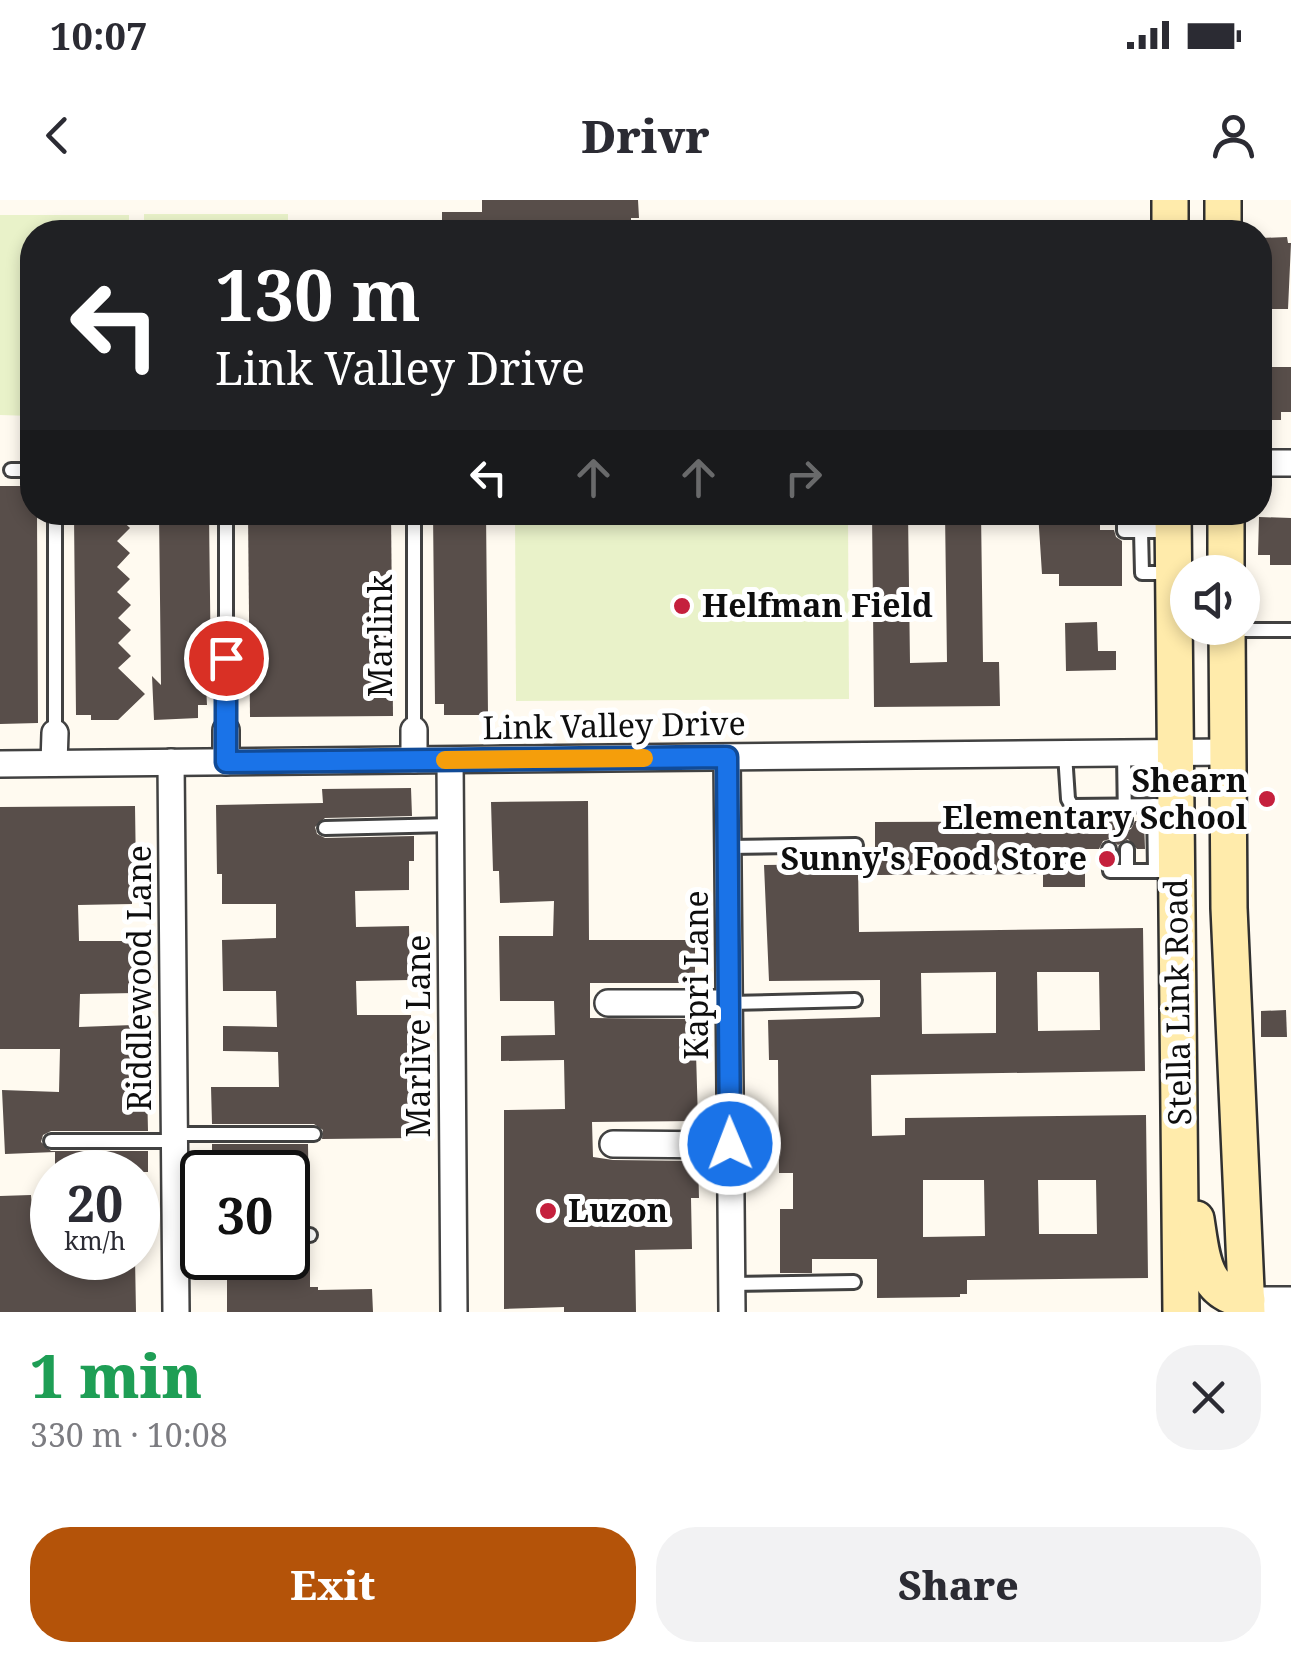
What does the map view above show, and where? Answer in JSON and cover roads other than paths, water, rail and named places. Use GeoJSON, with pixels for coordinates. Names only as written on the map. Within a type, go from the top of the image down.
{"type":"FeatureCollection","features":[{"type":"Feature","properties":{"kind":"main road","name":"Stella Link Road"},"geometry":{"type":"LineString","coordinates":[[1162,525],[1174,573],[1176,753],[1165,804],[1179,1120],[1181,1312]]}},
{"type":"Feature","properties":{"kind":"main road"},"geometry":{"type":"LineString","coordinates":[[1226,525],[1226,555]]}},
{"type":"Feature","properties":{"kind":"main road","name":"Stella Link Road"},"geometry":{"type":"LineString","coordinates":[[1227,645],[1230,908],[1247,1306]]}},
{"type":"Feature","properties":{"kind":"main road"},"geometry":{"type":"LineString","coordinates":[[1179,1120],[1209,1274],[1216,1289],[1247,1306]]}},
{"type":"Feature","properties":{"kind":"street"},"geometry":{"type":"LineString","coordinates":[[226,730],[226,762]]}},
{"type":"Feature","properties":{"kind":"street","name":"Marlink"},"geometry":{"type":"LineString","coordinates":[[414,730],[414,760]]}},
{"type":"Feature","properties":{"kind":"street"},"geometry":{"type":"LineString","coordinates":[[54,733],[54,764]]}},
{"type":"Feature","properties":{"kind":"street","name":"Link Valley Drive"},"geometry":{"type":"LineString","coordinates":[[0,764],[1228,752]]}},
{"type":"Feature","properties":{"kind":"street","name":"Kapri Lane"},"geometry":{"type":"LineString","coordinates":[[727,757],[732,1312]]}},
{"type":"Feature","properties":{"kind":"street","name":"Marlive Lane"},"geometry":{"type":"LineString","coordinates":[[450,760],[454,1312]]}},
{"type":"Feature","properties":{"kind":"street","name":"Riddlewood Lane"},"geometry":{"type":"LineString","coordinates":[[171,762],[176,1312]]}},
{"type":"Feature","properties":{"kind":"street"},"geometry":{"type":"LineString","coordinates":[[608,1004],[729,1004]]}},
{"type":"Feature","properties":{"kind":"street"},"geometry":{"type":"LineString","coordinates":[[614,1144],[730,1144]]}},
{"type":"Feature","properties":{"kind":"street"},"geometry":{"type":"LineString","coordinates":[[1247,1306],[1291,1300]]}},
{"type":"Feature","properties":{"kind":"lane"},"geometry":{"type":"LineString","coordinates":[[11,470],[20,470]]}},
{"type":"Feature","properties":{"kind":"lane"},"geometry":{"type":"LineString","coordinates":[[54,733],[55,525]]}},
{"type":"Feature","properties":{"kind":"lane"},"geometry":{"type":"LineString","coordinates":[[226,525],[226,730]]}},
{"type":"Feature","properties":{"kind":"lane","name":"Marlink"},"geometry":{"type":"LineString","coordinates":[[414,525],[414,730]]}},
{"type":"Feature","properties":{"kind":"lane"},"geometry":{"type":"LineString","coordinates":[[1124,525],[1124,531],[1162,525]]}},
{"type":"Feature","properties":{"kind":"lane"},"geometry":{"type":"LineString","coordinates":[[1260,629],[1291,630]]}},
{"type":"Feature","properties":{"kind":"lane"},"geometry":{"type":"LineString","coordinates":[[1065,754],[1068,800],[1072,806],[1165,804]]}},
{"type":"Feature","properties":{"kind":"lane"},"geometry":{"type":"LineString","coordinates":[[1124,754],[1126,821]]}},
{"type":"Feature","properties":{"kind":"lane"},"geometry":{"type":"LineString","coordinates":[[1108,806],[1109,821]]}},
{"type":"Feature","properties":{"kind":"lane"},"geometry":{"type":"LineString","coordinates":[[325,828],[451,826]]}},
{"type":"Feature","properties":{"kind":"lane"},"geometry":{"type":"LineString","coordinates":[[728,847],[856,845]]}},
{"type":"Feature","properties":{"kind":"lane"},"geometry":{"type":"LineString","coordinates":[[1109,849],[1110,871],[1166,871]]}},
{"type":"Feature","properties":{"kind":"lane"},"geometry":{"type":"LineString","coordinates":[[1126,849],[1128,871]]}},
{"type":"Feature","properties":{"kind":"lane"},"geometry":{"type":"LineString","coordinates":[[729,1004],[855,1000]]}},
{"type":"Feature","properties":{"kind":"lane"},"geometry":{"type":"LineString","coordinates":[[51,1141],[314,1134]]}},
{"type":"Feature","properties":{"kind":"lane"},"geometry":{"type":"LineString","coordinates":[[175,1235],[180,1235]]}},
{"type":"Feature","properties":{"kind":"lane"},"geometry":{"type":"LineString","coordinates":[[731,1284],[854,1282]]}},
{"type":"Feature","properties":{"kind":"place","name":"Helfman Field"},"geometry":{"type":"Point","coordinates":[682,606]}},
{"type":"Feature","properties":{"kind":"place","name":"Shearn Elementary School"},"geometry":{"type":"Point","coordinates":[1267,799]}},
{"type":"Feature","properties":{"kind":"place","name":"Sunny's Food Store"},"geometry":{"type":"Point","coordinates":[1107,859]}},
{"type":"Feature","properties":{"kind":"place","name":"Luzon"},"geometry":{"type":"Point","coordinates":[548,1211]}}]}
